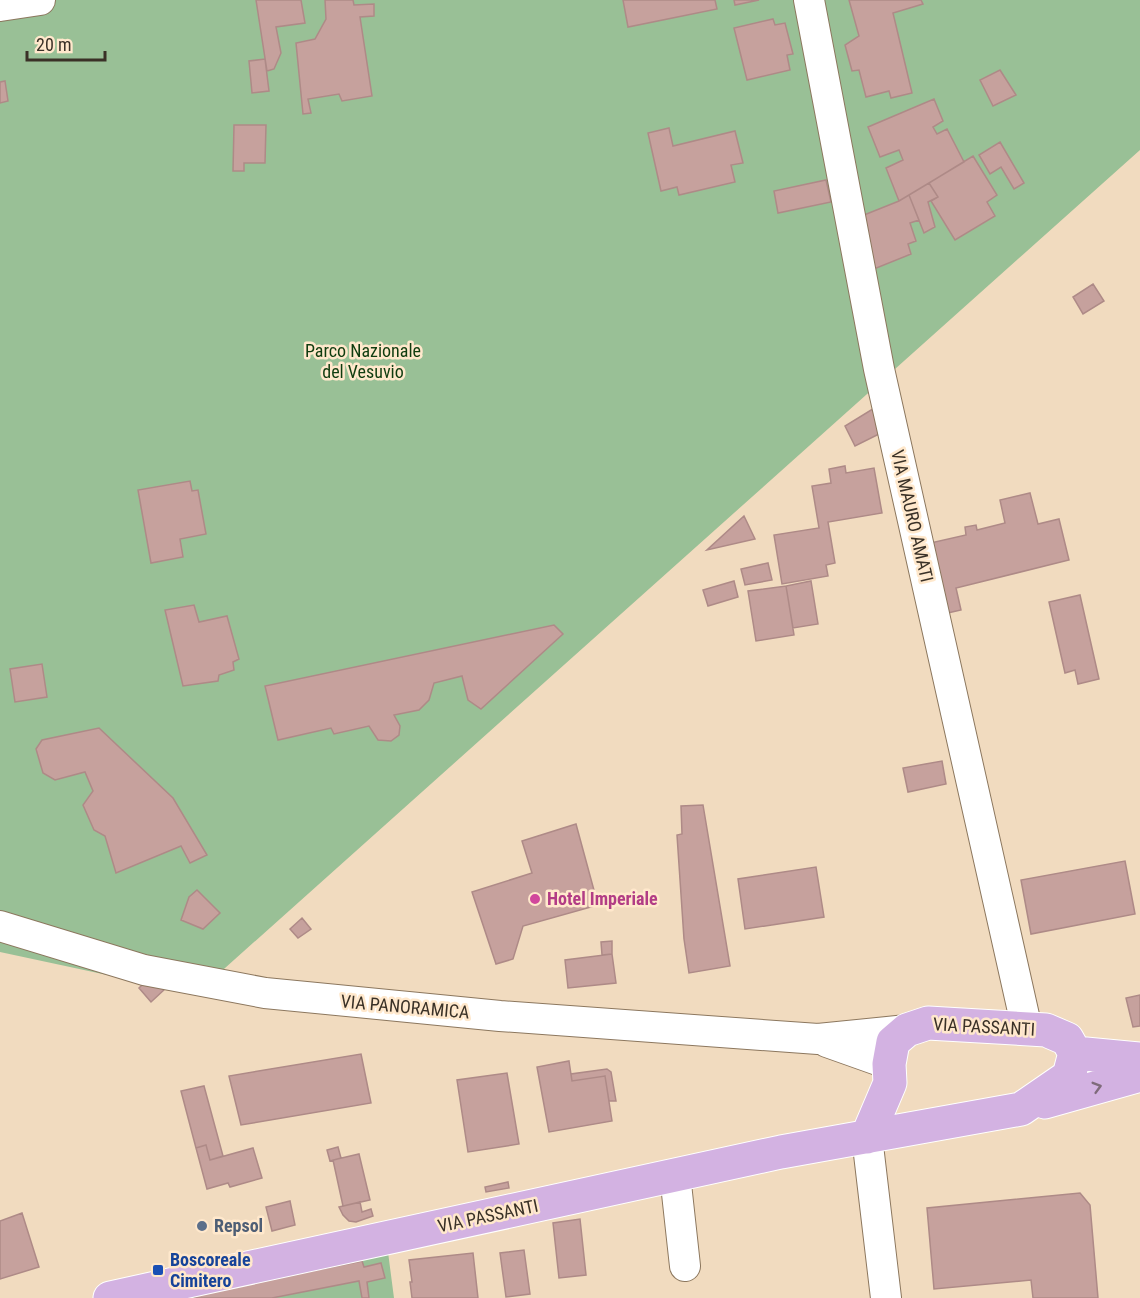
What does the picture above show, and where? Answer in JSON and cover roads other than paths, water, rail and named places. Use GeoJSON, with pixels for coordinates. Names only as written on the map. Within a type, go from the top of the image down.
{"type":"FeatureCollection","features":[{"type":"Feature","properties":{"kind":"main road","name":"VIA PASSANTI"},"geometry":{"type":"LineString","coordinates":[[867,1137],[890,1073],[893,1042],[907,1030],[927,1023],[1046,1030],[1067,1039],[1075,1053],[1069,1076],[1020,1109]]}},
{"type":"Feature","properties":{"kind":"main road"},"geometry":{"type":"LineString","coordinates":[[1075,1053],[1140,1059]]}},
{"type":"Feature","properties":{"kind":"main road","name":"VIA PASSANTI"},"geometry":{"type":"LineString","coordinates":[[890,1073],[914,1107],[971,1118]]}},
{"type":"Feature","properties":{"kind":"main road","name":"VIA PASSANTI"},"geometry":{"type":"LineString","coordinates":[[110,1298],[781,1152],[1020,1109],[1140,1075]]}},
{"type":"Feature","properties":{"kind":"street"},"geometry":{"type":"LineString","coordinates":[[0,6],[40,0]]}},
{"type":"Feature","properties":{"kind":"street","name":"VIA MAURO AMATI"},"geometry":{"type":"LineString","coordinates":[[809,0],[879,369],[1027,1029]]}},
{"type":"Feature","properties":{"kind":"street","name":"VIA PANORAMICA"},"geometry":{"type":"LineString","coordinates":[[0,926],[144,970],[265,993],[501,1016],[818,1039],[907,1030]]}},
{"type":"Feature","properties":{"kind":"street","name":"VIA PANORAMICA"},"geometry":{"type":"LineString","coordinates":[[818,1039],[890,1073]]}},
{"type":"Feature","properties":{"kind":"street"},"geometry":{"type":"LineString","coordinates":[[867,1137],[886,1298]]}},
{"type":"Feature","properties":{"kind":"street"},"geometry":{"type":"LineString","coordinates":[[675,1175],[685,1266]]}},
{"type":"Feature","properties":{"kind":"place","name":"Hotel Imperiale"},"geometry":{"type":"Point","coordinates":[535,899]}},
{"type":"Feature","properties":{"kind":"place","name":"Repsol"},"geometry":{"type":"Point","coordinates":[202,1226]}},
{"type":"Feature","properties":{"kind":"place","name":"Boscoreale Cimitero"},"geometry":{"type":"Point","coordinates":[158,1270]}},
{"type":"Feature","properties":{"kind":"park label","name":"Parco Nazionale del Vesuvio"},"geometry":{"type":"Point","coordinates":[363,361]}}]}
